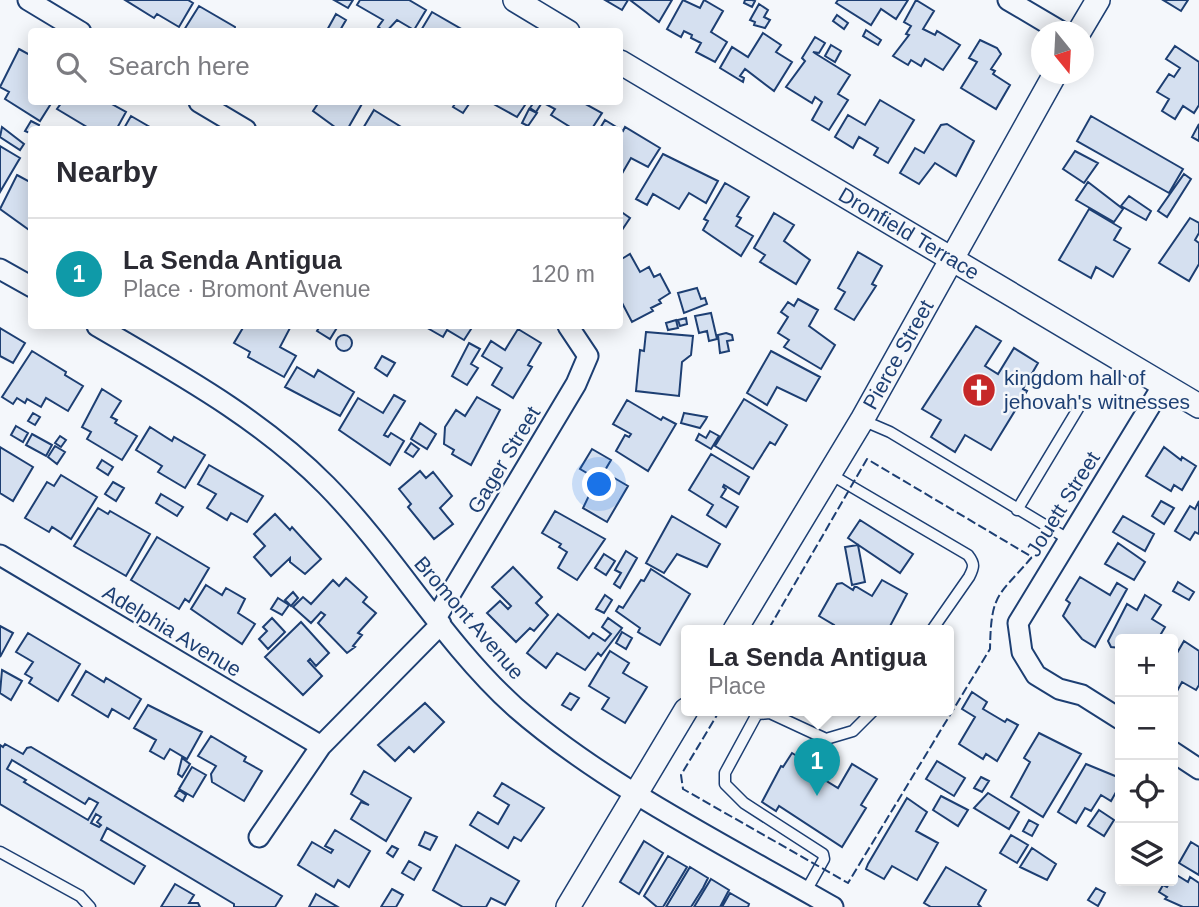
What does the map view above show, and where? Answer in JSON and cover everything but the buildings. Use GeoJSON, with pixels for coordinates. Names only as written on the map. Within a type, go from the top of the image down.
{"type":"FeatureCollection","features":[{"type":"Feature","properties":{"kind":"street"},"geometry":{"type":"LineString","coordinates":[[28,0],[74,28]]}},
{"type":"Feature","properties":{"kind":"street"},"geometry":{"type":"LineString","coordinates":[[515,0],[561,28]]}},
{"type":"Feature","properties":{"kind":"street"},"geometry":{"type":"LineString","coordinates":[[1008,0],[1043,21]]}},
{"type":"Feature","properties":{"kind":"street"},"geometry":{"type":"LineString","coordinates":[[1086,21],[1098,0]]}},
{"type":"Feature","properties":{"kind":"street","name":"Dronfield Terrace"},"geometry":{"type":"LineString","coordinates":[[623,64],[1199,406]]}},
{"type":"Feature","properties":{"kind":"street","name":"Pierce Street"},"geometry":{"type":"LineString","coordinates":[[738,625],[862,420],[1049,84]]}},
{"type":"Feature","properties":{"kind":"street"},"geometry":{"type":"LineString","coordinates":[[204,105],[239,126]]}},
{"type":"Feature","properties":{"kind":"street"},"geometry":{"type":"LineString","coordinates":[[0,269],[28,285]]}},
{"type":"Feature","properties":{"kind":"street","name":"Bromont Avenue"},"geometry":{"type":"LineString","coordinates":[[102,329],[212,394],[282,446],[326,485],[438,621],[515,706],[636,792],[833,907]]}},
{"type":"Feature","properties":{"kind":"street","name":"Gager Street"},"geometry":{"type":"LineString","coordinates":[[259,836],[321,746],[438,621],[576,384],[589,356],[570,329]]}},
{"type":"Feature","properties":{"kind":"street","name":"Jouett Street"},"geometry":{"type":"LineString","coordinates":[[1115,716],[1082,695],[1059,689],[1036,675],[1021,652],[1018,623],[1163,385]]}},
{"type":"Feature","properties":{"kind":"street","name":"Adelphia Avenue"},"geometry":{"type":"LineString","coordinates":[[0,555],[321,746]]}},
{"type":"Feature","properties":{"kind":"street"},"geometry":{"type":"LineString","coordinates":[[568,907],[682,716]]}},
{"type":"Feature","properties":{"kind":"street"},"geometry":{"type":"LineString","coordinates":[[1178,755],[1199,769]]}},
{"type":"Feature","properties":{"kind":"lane"},"geometry":{"type":"LineString","coordinates":[[1017,510],[1079,407]]}},
{"type":"Feature","properties":{"kind":"lane"},"geometry":{"type":"LineString","coordinates":[[862,420],[890,432],[1068,540]]}},
{"type":"Feature","properties":{"kind":"lane"},"geometry":{"type":"LineString","coordinates":[[830,474],[922,527],[972,561],[974,568],[969,577],[935,625]]}},
{"type":"Feature","properties":{"kind":"lane"},"geometry":{"type":"LineString","coordinates":[[756,716],[725,773],[725,784],[744,803],[823,854],[824,859],[806,891]]}},
{"type":"Feature","properties":{"kind":"lane"},"geometry":{"type":"LineString","coordinates":[[776,716],[826,739],[853,732],[868,716]]}},
{"type":"Feature","properties":{"kind":"lane"},"geometry":{"type":"LineString","coordinates":[[0,852],[80,896],[90,907]]}},
{"type":"Feature","properties":{"kind":"fence"},"geometry":{"type":"LineString","coordinates":[[771,625],[867,459],[1032,557],[999,597],[992,616],[990,649],[954,708]]}},
{"type":"Feature","properties":{"kind":"fence"},"geometry":{"type":"LineString","coordinates":[[716,716],[681,775],[683,789],[848,883],[949,716]]}},
{"type":"Feature","properties":{"kind":"place","name":"kingdom hall of jehovah's witnesses"},"geometry":{"type":"Point","coordinates":[979,390]}},
{"type":"Feature","properties":{"kind":"place","name":"La Senda Antigua"},"geometry":{"type":"Point","coordinates":[817,796]}}]}
